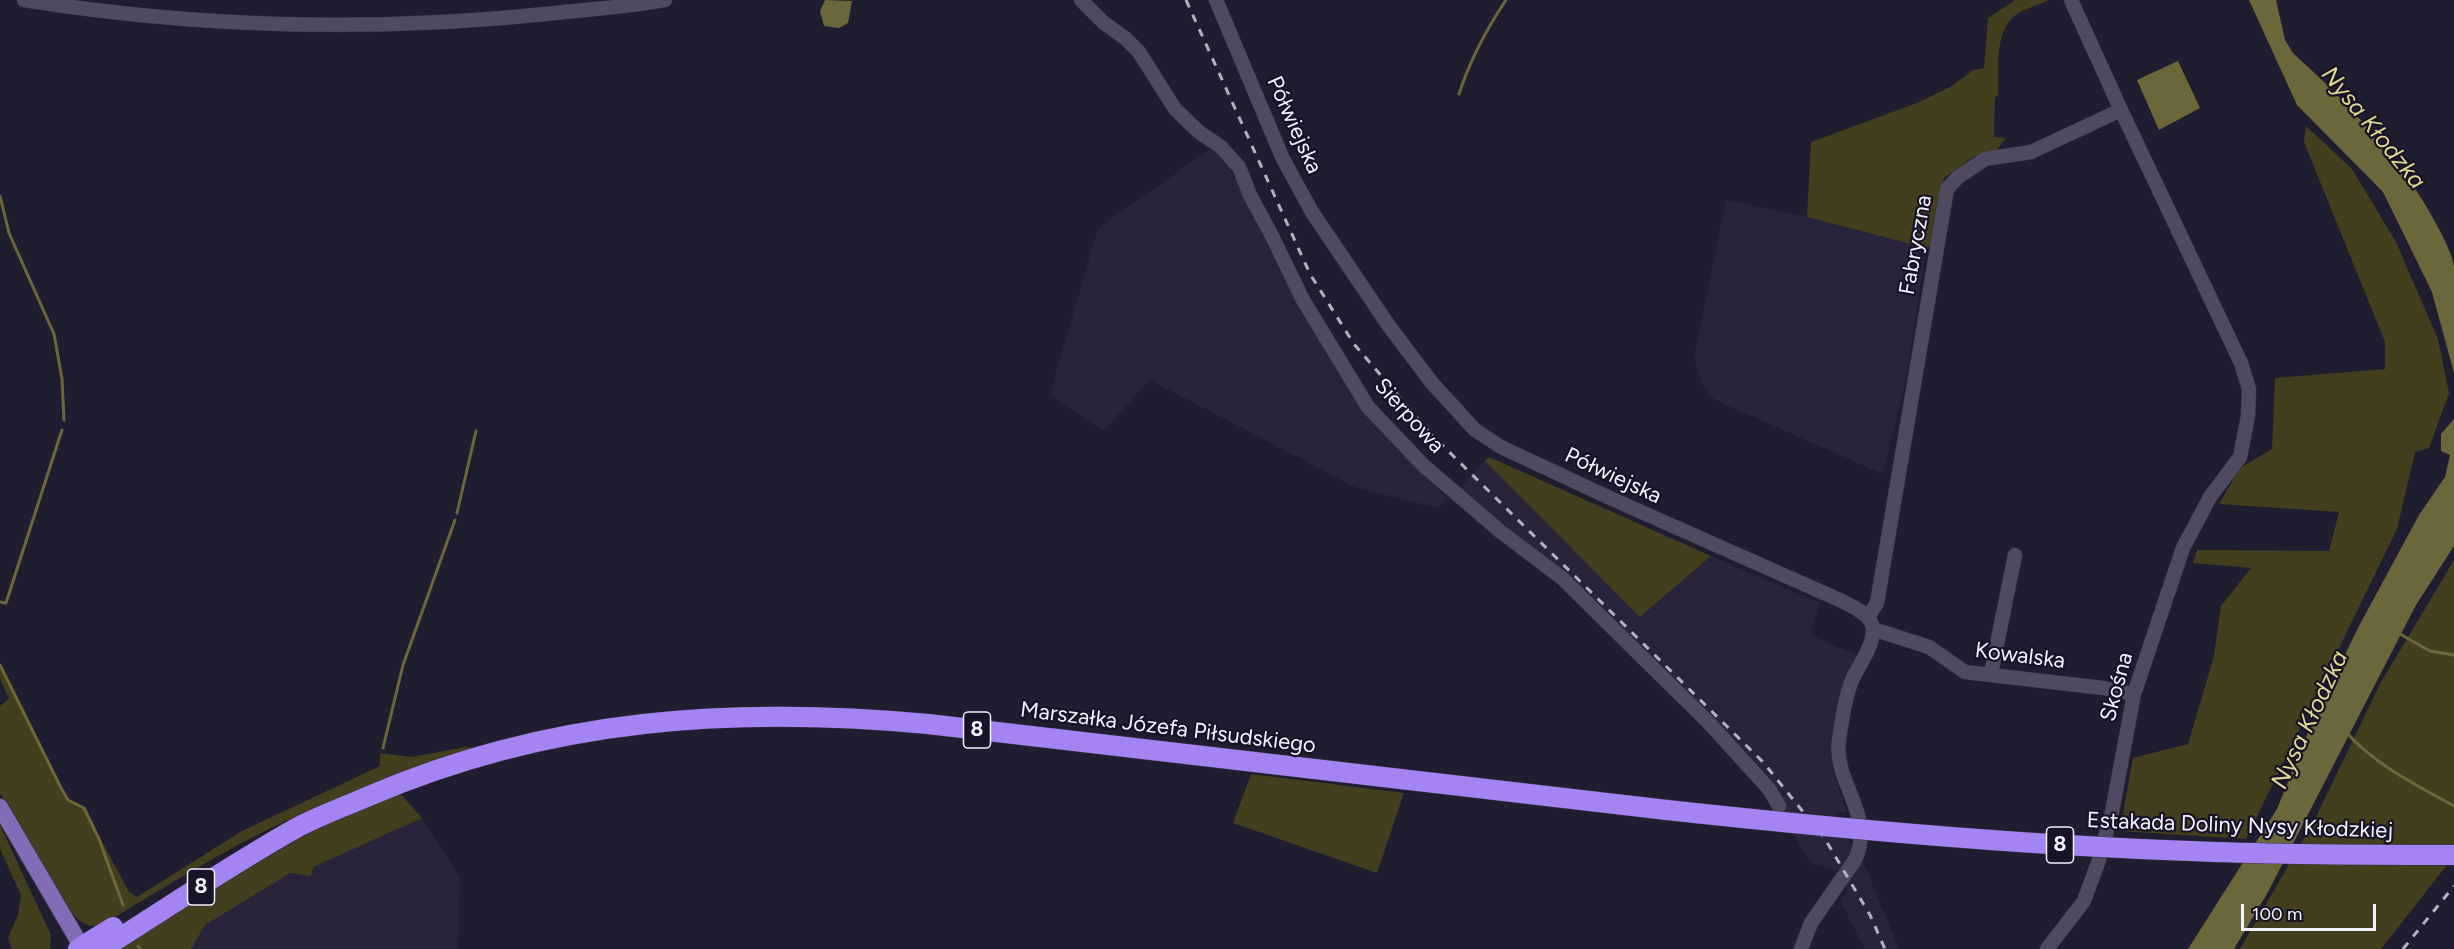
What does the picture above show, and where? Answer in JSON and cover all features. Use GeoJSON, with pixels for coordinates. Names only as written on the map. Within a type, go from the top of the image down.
{"type":"FeatureCollection","features":[{"type":"Feature","properties":{"kind":"highway","name":"Marszałka Józefa Piłsudskiego"},"geometry":{"type":"LineString","coordinates":[[102,949],[300,826],[432,771],[540,740],[627,725],[759,715],[819,716],[939,725],[1667,810]]}},
{"type":"Feature","properties":{"kind":"highway","name":"Estakada Doliny Nysy Kłodzkiej"},"geometry":{"type":"LineString","coordinates":[[1667,810],[1905,834],[2062,845],[2192,852],[2454,855]]}},
{"type":"Feature","properties":{"kind":"highway","name":"8"},"geometry":{"type":"LineString","coordinates":[[79,948],[232,856],[300,826]]}},
{"type":"Feature","properties":{"kind":"main road"},"geometry":{"type":"LineString","coordinates":[[0,807],[27,857],[55,896],[79,948]]}},
{"type":"Feature","properties":{"kind":"street"},"geometry":{"type":"LineString","coordinates":[[24,0],[159,18],[329,26],[418,24],[505,18],[665,0]]}},
{"type":"Feature","properties":{"kind":"street","name":"Sierpowa"},"geometry":{"type":"LineString","coordinates":[[1081,0],[1139,52],[1175,109],[1199,132],[1221,147],[1239,167],[1250,195],[1303,300],[1368,407],[1424,465],[1501,532],[1562,578],[1709,723],[1769,789],[1779,807]]}},
{"type":"Feature","properties":{"kind":"street","name":"Półwiejska"},"geometry":{"type":"LineString","coordinates":[[1216,0],[1283,159],[1312,212],[1389,326],[1432,383],[1475,430],[1501,447],[1610,498],[1842,601],[1870,623]]}},
{"type":"Feature","properties":{"kind":"street"},"geometry":{"type":"LineString","coordinates":[[2071,0],[2121,110]]}},
{"type":"Feature","properties":{"kind":"street","name":"Fabryczna"},"geometry":{"type":"LineString","coordinates":[[1870,623],[1877,603],[1947,189],[1958,177],[1985,159],[1999,154],[2031,152],[2121,110]]}},
{"type":"Feature","properties":{"kind":"street","name":"Skośna"},"geometry":{"type":"LineString","coordinates":[[2047,949],[2084,901],[2099,860],[2112,812],[2134,694],[2183,548],[2210,497],[2240,457],[2249,389],[2241,363],[2121,110]]}},
{"type":"Feature","properties":{"kind":"street"},"geometry":{"type":"LineString","coordinates":[[1991,674],[2015,555]]}},
{"type":"Feature","properties":{"kind":"street"},"geometry":{"type":"LineString","coordinates":[[1801,949],[1811,923],[1855,860],[1860,849],[1863,834],[1861,823],[1841,767],[1839,743],[1853,679],[1868,648],[1870,623]]}},
{"type":"Feature","properties":{"kind":"street","name":"Kowalska"},"geometry":{"type":"LineString","coordinates":[[1870,623],[1929,647],[1965,672],[2103,688],[2134,694]]}},
{"type":"Feature","properties":{"kind":"shaded area"},"geometry":{"type":"Polygon","coordinates":[[[825,0],[852,1],[848,23],[839,28],[824,26],[820,11],[825,0]]]}},
{"type":"Feature","properties":{"kind":"shaded area"},"geometry":{"type":"Polygon","coordinates":[[[2015,0],[2048,0],[2017,14],[2002,34],[1998,96],[1995,97],[1994,137],[2006,138],[1996,151],[1973,157],[1944,178],[1930,246],[1926,248],[1807,217],[1811,142],[1917,103],[1952,86],[1973,70],[1984,68],[1988,18],[2015,0]]]}},
{"type":"Feature","properties":{"kind":"shaded area"},"geometry":{"type":"Polygon","coordinates":[[[2249,0],[2276,0],[2285,40],[2293,53],[2335,92],[2374,135],[2409,180],[2439,229],[2454,267],[2454,373],[2432,292],[2383,192],[2297,105],[2249,0]]]}},
{"type":"Feature","properties":{"kind":"shaded area"},"geometry":{"type":"Polygon","coordinates":[[[2178,61],[2200,108],[2159,130],[2137,80],[2178,61]]]}},
{"type":"Feature","properties":{"kind":"shaded area"},"geometry":{"type":"Polygon","coordinates":[[[2306,126],[2352,169],[2396,242],[2438,339],[2449,393],[2429,448],[2415,452],[2397,529],[2246,839],[2120,831],[2133,758],[2188,744],[2214,656],[2221,606],[2251,568],[2193,563],[2197,550],[2329,551],[2339,512],[2219,504],[2240,468],[2272,449],[2275,378],[2385,369],[2385,342],[2304,142],[2306,126]]]}},
{"type":"Feature","properties":{"kind":"shaded area"},"geometry":{"type":"Polygon","coordinates":[[[1209,150],[1223,155],[1364,410],[1447,499],[1438,508],[1355,487],[1150,380],[1104,430],[1050,394],[1098,228],[1209,150]]]}},
{"type":"Feature","properties":{"kind":"shaded area"},"geometry":{"type":"Polygon","coordinates":[[[1726,200],[1807,217],[1926,248],[1907,375],[1883,474],[1715,400],[1703,387],[1694,358],[1726,200]]]}},
{"type":"Feature","properties":{"kind":"shaded area"},"geometry":{"type":"Polygon","coordinates":[[[2454,419],[2454,546],[2416,605],[2268,892],[2234,949],[2188,949],[2277,809],[2314,718],[2359,626],[2419,515],[2445,477],[2450,455],[2441,451],[2441,434],[2454,419]]]}},
{"type":"Feature","properties":{"kind":"shaded area"},"geometry":{"type":"Polygon","coordinates":[[[1489,457],[1711,556],[1640,617],[1485,461],[1489,457]]]}},
{"type":"Feature","properties":{"kind":"shaded area"},"geometry":{"type":"Polygon","coordinates":[[[1485,461],[1640,617],[1711,556],[1820,603],[1810,635],[1859,656],[1846,686],[1832,768],[1847,812],[1835,812],[1852,847],[1864,864],[1899,949],[1865,949],[1840,901],[1847,890],[1837,870],[1810,863],[1773,788],[1735,746],[1457,491],[1485,461]]]}},
{"type":"Feature","properties":{"kind":"shaded area"},"geometry":{"type":"Polygon","coordinates":[[[2454,560],[2454,856],[2381,949],[2240,949],[2313,823],[2381,682],[2454,560]]]}},
{"type":"Feature","properties":{"kind":"shaded area"},"geometry":{"type":"Polygon","coordinates":[[[0,668],[68,800],[84,808],[129,892],[137,897],[242,831],[380,766],[380,753],[411,757],[466,747],[478,748],[298,815],[228,850],[98,927],[81,921],[68,908],[0,793],[0,706],[9,699],[0,679],[0,668]]]}},
{"type":"Feature","properties":{"kind":"shaded area"},"geometry":{"type":"Polygon","coordinates":[[[1251,774],[1404,793],[1377,873],[1233,823],[1251,774]]]}},
{"type":"Feature","properties":{"kind":"shaded area"},"geometry":{"type":"Polygon","coordinates":[[[398,791],[422,818],[313,867],[311,876],[290,873],[205,925],[191,949],[117,949],[120,945],[325,823],[398,791]]]}},
{"type":"Feature","properties":{"kind":"shaded area"},"geometry":{"type":"Polygon","coordinates":[[[410,805],[422,818],[460,878],[458,949],[176,949],[183,925],[410,805]]]}},
{"type":"Feature","properties":{"kind":"shaded area"},"geometry":{"type":"Polygon","coordinates":[[[0,825],[51,935],[50,949],[12,949],[8,938],[18,915],[21,895],[0,849],[0,825]]]}},
{"type":"Feature","properties":{"kind":"waterway"},"geometry":{"type":"LineString","coordinates":[[1459,94],[1479,46],[1506,0]]}},
{"type":"Feature","properties":{"kind":"waterway"},"geometry":{"type":"LineString","coordinates":[[0,196],[9,233],[54,334],[62,379],[64,420]]}},
{"type":"Feature","properties":{"kind":"waterway"},"geometry":{"type":"LineString","coordinates":[[0,602],[6,603],[62,430]]}},
{"type":"Feature","properties":{"kind":"waterway"},"geometry":{"type":"LineString","coordinates":[[457,513],[476,431]]}},
{"type":"Feature","properties":{"kind":"waterway"},"geometry":{"type":"LineString","coordinates":[[383,748],[403,665],[455,520]]}},
{"type":"Feature","properties":{"kind":"waterway"},"geometry":{"type":"LineString","coordinates":[[2398,633],[2430,651],[2454,655]]}},
{"type":"Feature","properties":{"kind":"waterway"},"geometry":{"type":"LineString","coordinates":[[0,665],[68,800],[84,808],[99,839],[123,905]]}},
{"type":"Feature","properties":{"kind":"waterway"},"geometry":{"type":"LineString","coordinates":[[2347,733],[2383,764],[2454,806]]}},
{"type":"Feature","properties":{"kind":"railway"},"geometry":{"type":"LineString","coordinates":[[1186,0],[1310,274],[1354,344],[1431,434],[1763,762],[1825,839],[1870,915],[1885,949]]}},
{"type":"Feature","properties":{"kind":"railway"},"geometry":{"type":"LineString","coordinates":[[2403,949],[2454,886]]}},
{"type":"Feature","properties":{"kind":"water label","name":"Nysa Kłodzka"},"geometry":{"type":"Point","coordinates":[2373,128]}},
{"type":"Feature","properties":{"kind":"water label","name":"Nysa Kłodzka"},"geometry":{"type":"Point","coordinates":[2310,720]}}]}
